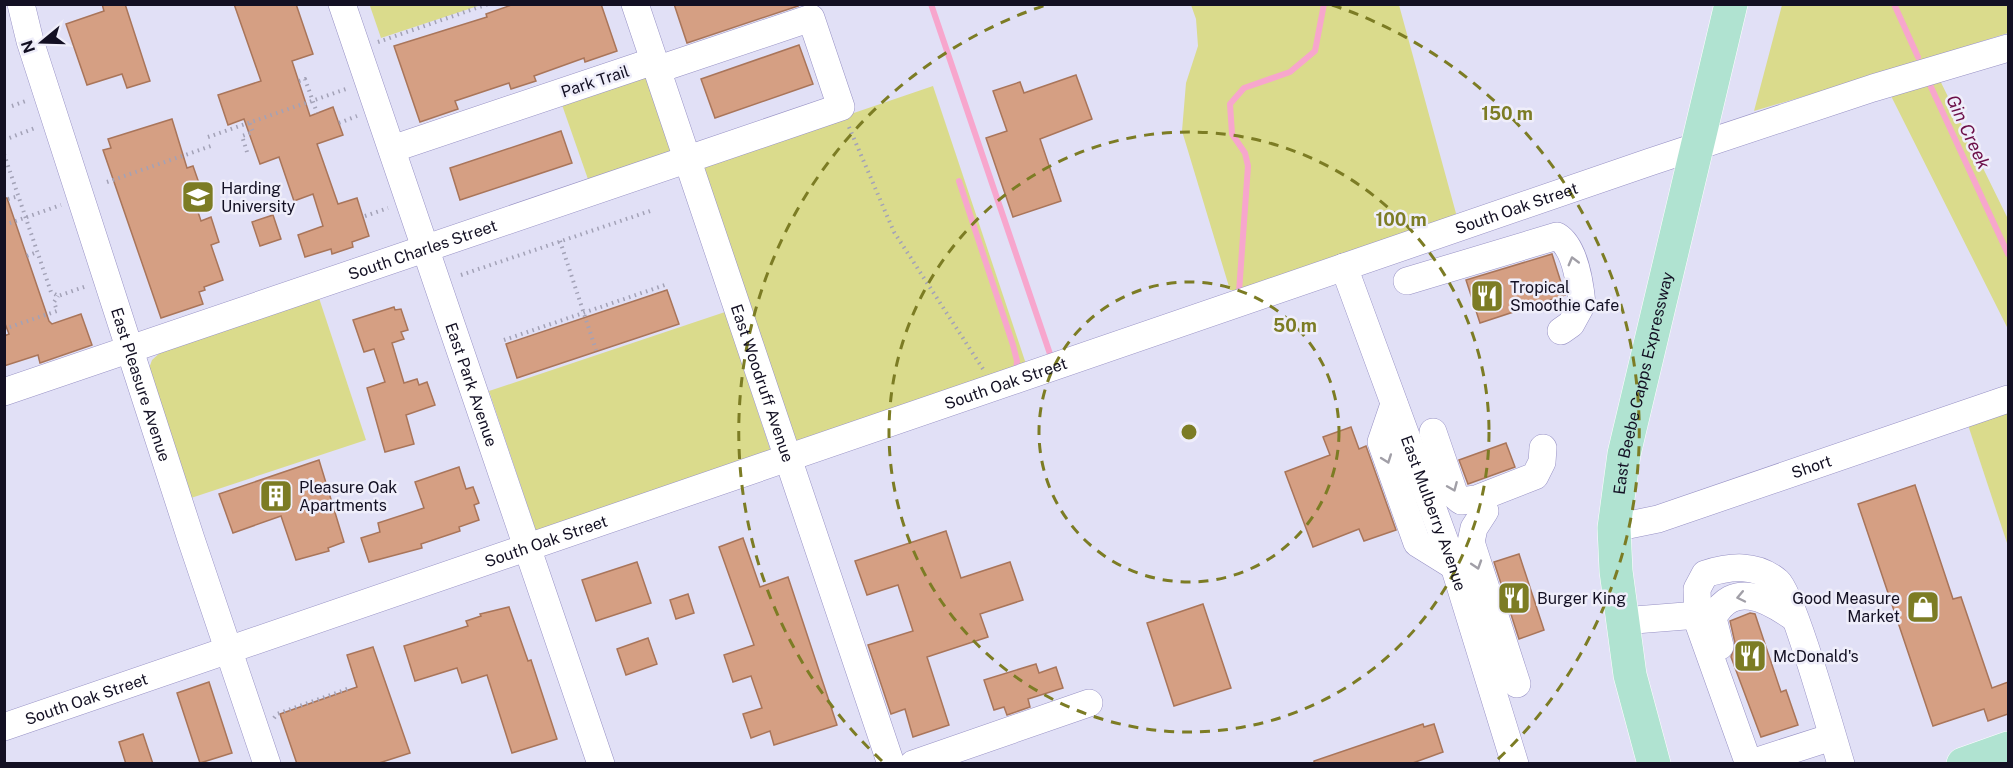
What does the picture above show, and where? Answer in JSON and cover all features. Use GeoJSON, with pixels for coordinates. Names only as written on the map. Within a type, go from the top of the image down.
{"type":"FeatureCollection","features":[{"type":"Feature","properties":{"kind":"main road","name":"East Beebe Capps Expressway"},"geometry":{"type":"LineString","coordinates":[[1654,764],[1630,675],[1616,571],[1614,528],[1624,454],[1731,4]]}},
{"type":"Feature","properties":{"kind":"main road"},"geometry":{"type":"LineString","coordinates":[[1963,764],[2008,748]]}},
{"type":"Feature","properties":{"kind":"street","name":"East Pleasure Avenue"},"geometry":{"type":"LineString","coordinates":[[21,4],[30,41],[267,764]]}},
{"type":"Feature","properties":{"kind":"street","name":"East Park Avenue"},"geometry":{"type":"LineString","coordinates":[[342,4],[601,764]]}},
{"type":"Feature","properties":{"kind":"street","name":"East Woodruff Avenue"},"geometry":{"type":"LineString","coordinates":[[635,4],[891,764]]}},
{"type":"Feature","properties":{"kind":"street","name":"Park Trail"},"geometry":{"type":"LineString","coordinates":[[392,149],[645,64],[665,67],[811,18],[841,107]]}},
{"type":"Feature","properties":{"kind":"street","name":"South Oak Street"},"geometry":{"type":"LineString","coordinates":[[4,727],[1699,146],[1903,79],[2008,48]]}},
{"type":"Feature","properties":{"kind":"street","name":"South Charles Street"},"geometry":{"type":"LineString","coordinates":[[4,392],[841,107]]}},
{"type":"Feature","properties":{"kind":"street"},"geometry":{"type":"LineString","coordinates":[[1407,281],[1557,236],[1569,248],[1582,304],[1571,324],[1561,331]]}},
{"type":"Feature","properties":{"kind":"street","name":"East Mulberry Avenue"},"geometry":{"type":"LineString","coordinates":[[1344,267],[1454,566],[1515,764]]}},
{"type":"Feature","properties":{"kind":"street","name":"Short"},"geometry":{"type":"LineString","coordinates":[[1614,528],[1658,519],[2008,399]]}},
{"type":"Feature","properties":{"kind":"street"},"geometry":{"type":"LineString","coordinates":[[1433,432],[1455,496],[1461,501],[1476,499],[1535,476],[1542,462],[1544,448]]}},
{"type":"Feature","properties":{"kind":"street"},"geometry":{"type":"LineString","coordinates":[[1485,511],[1474,528],[1473,549],[1517,684]]}},
{"type":"Feature","properties":{"kind":"street"},"geometry":{"type":"LineString","coordinates":[[1832,737],[1754,762],[1747,759],[1698,622],[1697,589],[1705,574],[1734,565],[1761,572],[1779,582],[1794,617],[1832,737],[1840,764]]}},
{"type":"Feature","properties":{"kind":"street"},"geometry":{"type":"LineString","coordinates":[[1761,760],[1716,634],[1713,618],[1718,608],[1749,595],[1771,602],[1794,617]]}},
{"type":"Feature","properties":{"kind":"street"},"geometry":{"type":"LineString","coordinates":[[1623,621],[1698,615]]}},
{"type":"Feature","properties":{"kind":"street"},"geometry":{"type":"LineString","coordinates":[[913,764],[1089,703]]}},
{"type":"Feature","properties":{"kind":"path"},"geometry":{"type":"LineString","coordinates":[[378,42],[488,4]]}},
{"type":"Feature","properties":{"kind":"path"},"geometry":{"type":"LineString","coordinates":[[299,81],[305,79],[317,113]]}},
{"type":"Feature","properties":{"kind":"path"},"geometry":{"type":"LineString","coordinates":[[208,137],[354,87]]}},
{"type":"Feature","properties":{"kind":"path"},"geometry":{"type":"LineString","coordinates":[[12,106],[30,100]]}},
{"type":"Feature","properties":{"kind":"path"},"geometry":{"type":"LineString","coordinates":[[841,107],[894,232],[995,387]]}},
{"type":"Feature","properties":{"kind":"path"},"geometry":{"type":"LineString","coordinates":[[339,123],[363,114]]}},
{"type":"Feature","properties":{"kind":"path"},"geometry":{"type":"LineString","coordinates":[[247,152],[242,136],[253,132],[249,122]]}},
{"type":"Feature","properties":{"kind":"path"},"geometry":{"type":"LineString","coordinates":[[4,140],[6,137],[39,126]]}},
{"type":"Feature","properties":{"kind":"path"},"geometry":{"type":"LineString","coordinates":[[107,182],[211,146]]}},
{"type":"Feature","properties":{"kind":"path"},"geometry":{"type":"LineString","coordinates":[[5,155],[51,292],[58,296]]}},
{"type":"Feature","properties":{"kind":"path"},"geometry":{"type":"LineString","coordinates":[[8,199],[19,196]]}},
{"type":"Feature","properties":{"kind":"path"},"geometry":{"type":"LineString","coordinates":[[4,225],[65,204]]}},
{"type":"Feature","properties":{"kind":"path"},"geometry":{"type":"LineString","coordinates":[[365,216],[389,208]]}},
{"type":"Feature","properties":{"kind":"path"},"geometry":{"type":"LineString","coordinates":[[461,275],[653,210]]}},
{"type":"Feature","properties":{"kind":"path"},"geometry":{"type":"LineString","coordinates":[[560,241],[596,350]]}},
{"type":"Feature","properties":{"kind":"path"},"geometry":{"type":"LineString","coordinates":[[27,256],[37,252]]}},
{"type":"Feature","properties":{"kind":"path"},"geometry":{"type":"LineString","coordinates":[[4,329],[57,311],[54,302],[58,296],[92,284]]}},
{"type":"Feature","properties":{"kind":"path"},"geometry":{"type":"LineString","coordinates":[[504,340],[665,285]]}},
{"type":"Feature","properties":{"kind":"path"},"geometry":{"type":"LineString","coordinates":[[272,721],[277,714],[350,688]]}},
{"type":"Feature","properties":{"kind":"green space"},"geometry":{"type":"Polygon","coordinates":[[[481,5],[381,38],[370,6],[481,5]]]}},
{"type":"Feature","properties":{"kind":"green space"},"geometry":{"type":"Polygon","coordinates":[[[1191,5],[1399,5],[1457,217],[1250,292],[1230,290],[1182,131],[1186,83],[1198,46],[1196,19],[1191,5]]]}},
{"type":"Feature","properties":{"kind":"green space"},"geometry":{"type":"Polygon","coordinates":[[[1782,5],[2008,5],[2008,33],[1929,58],[2008,219],[2008,329],[1880,74],[1754,111],[1782,5]]]}},
{"type":"Feature","properties":{"kind":"green space"},"geometry":{"type":"Polygon","coordinates":[[[647,72],[676,155],[590,185],[561,102],[647,72]]]}},
{"type":"Feature","properties":{"kind":"green space"},"geometry":{"type":"Polygon","coordinates":[[[933,86],[1027,367],[794,444],[698,166],[933,86]]]}},
{"type":"Feature","properties":{"kind":"green space"},"geometry":{"type":"Polygon","coordinates":[[[319,298],[366,440],[191,498],[148,371],[152,360],[162,351],[319,298]]]}},
{"type":"Feature","properties":{"kind":"green space"},"geometry":{"type":"Polygon","coordinates":[[[725,312],[772,455],[537,534],[489,391],[725,312]]]}},
{"type":"Feature","properties":{"kind":"green space"},"geometry":{"type":"Polygon","coordinates":[[[2008,411],[2008,546],[1968,425],[2008,411]]]}},
{"type":"Feature","properties":{"kind":"building"},"geometry":{"type":"Polygon","coordinates":[[[102,4],[125,4],[150,81],[127,88],[122,74],[87,85],[66,24],[104,11],[102,4]]]}},
{"type":"Feature","properties":{"kind":"building"},"geometry":{"type":"Polygon","coordinates":[[[234,4],[296,4],[313,54],[292,61],[310,116],[333,107],[343,135],[317,144],[338,204],[357,198],[369,236],[352,242],[353,247],[332,254],[331,249],[305,257],[298,235],[323,226],[313,194],[294,201],[279,157],[260,164],[244,119],[228,125],[218,95],[261,81],[234,4]]]}},
{"type":"Feature","properties":{"kind":"building"},"geometry":{"type":"Polygon","coordinates":[[[514,4],[601,4],[617,51],[585,62],[584,58],[534,76],[536,81],[511,89],[509,83],[455,101],[458,109],[420,122],[394,46],[487,17],[486,14],[514,4]]]}},
{"type":"Feature","properties":{"kind":"building"},"geometry":{"type":"Polygon","coordinates":[[[674,4],[797,4],[798,6],[687,43],[674,4]]]}},
{"type":"Feature","properties":{"kind":"building"},"geometry":{"type":"Polygon","coordinates":[[[799,45],[813,84],[715,118],[701,79],[799,45]]]}},
{"type":"Feature","properties":{"kind":"building"},"geometry":{"type":"Polygon","coordinates":[[[1076,75],[1092,119],[1040,139],[1061,201],[1013,217],[986,138],[1007,131],[993,91],[1020,82],[1024,93],[1076,75]]]}},
{"type":"Feature","properties":{"kind":"building"},"geometry":{"type":"Polygon","coordinates":[[[172,119],[187,168],[193,166],[201,189],[191,191],[201,221],[211,217],[219,242],[211,245],[223,280],[204,287],[205,290],[199,292],[203,304],[161,318],[103,150],[111,148],[108,139],[172,119]]]}},
{"type":"Feature","properties":{"kind":"building"},"geometry":{"type":"Polygon","coordinates":[[[561,131],[572,163],[460,200],[450,168],[561,131]]]}},
{"type":"Feature","properties":{"kind":"building"},"geometry":{"type":"Polygon","coordinates":[[[4,198],[7,198],[49,321],[52,324],[81,314],[92,345],[40,363],[38,355],[4,366],[4,336],[9,334],[4,321],[4,198]]]}},
{"type":"Feature","properties":{"kind":"building"},"geometry":{"type":"Polygon","coordinates":[[[273,215],[281,239],[260,246],[252,222],[273,215]]]}},
{"type":"Feature","properties":{"kind":"building"},"geometry":{"type":"Polygon","coordinates":[[[1552,254],[1565,295],[1480,323],[1466,280],[1552,254]]]}},
{"type":"Feature","properties":{"kind":"building"},"geometry":{"type":"Polygon","coordinates":[[[667,290],[679,324],[517,378],[506,344],[667,290]]]}},
{"type":"Feature","properties":{"kind":"building"},"geometry":{"type":"Polygon","coordinates":[[[394,307],[395,310],[401,309],[408,330],[401,332],[404,339],[392,343],[404,383],[417,379],[419,385],[427,382],[435,405],[406,415],[414,444],[385,452],[367,388],[385,382],[374,349],[364,352],[353,320],[394,307]]]}},
{"type":"Feature","properties":{"kind":"building"},"geometry":{"type":"Polygon","coordinates":[[[1351,427],[1359,449],[1366,446],[1396,530],[1364,541],[1359,529],[1313,547],[1285,472],[1330,455],[1323,437],[1351,427]]]}},
{"type":"Feature","properties":{"kind":"building"},"geometry":{"type":"Polygon","coordinates":[[[1506,443],[1515,467],[1468,484],[1459,460],[1506,443]]]}},
{"type":"Feature","properties":{"kind":"building","name":"Pleasure Oak Apartments"},"geometry":{"type":"Polygon","coordinates":[[[319,460],[344,542],[328,548],[329,551],[296,560],[281,516],[233,533],[219,494],[319,460]]]}},
{"type":"Feature","properties":{"kind":"building"},"geometry":{"type":"Polygon","coordinates":[[[459,467],[466,489],[473,487],[479,503],[474,505],[479,520],[459,527],[460,531],[421,544],[422,548],[369,562],[361,538],[380,532],[378,523],[424,508],[415,482],[459,467]]]}},
{"type":"Feature","properties":{"kind":"building"},"geometry":{"type":"Polygon","coordinates":[[[1915,485],[1953,599],[1961,597],[1992,688],[2008,682],[2008,714],[1988,721],[1984,709],[1933,726],[1858,504],[1915,485]]]}},
{"type":"Feature","properties":{"kind":"building"},"geometry":{"type":"Polygon","coordinates":[[[946,531],[961,578],[1010,562],[1023,600],[980,614],[988,637],[927,657],[949,725],[913,737],[905,709],[891,714],[868,645],[913,631],[898,585],[867,595],[855,561],[946,531]]]}},
{"type":"Feature","properties":{"kind":"building"},"geometry":{"type":"Polygon","coordinates":[[[743,538],[760,587],[788,577],[837,725],[774,745],[770,731],[751,738],[743,714],[762,708],[751,676],[733,682],[724,655],[754,645],[719,547],[743,538]]]}},
{"type":"Feature","properties":{"kind":"building","name":"Burger King"},"geometry":{"type":"Polygon","coordinates":[[[1519,554],[1544,630],[1519,639],[1494,562],[1519,554]]]}},
{"type":"Feature","properties":{"kind":"building"},"geometry":{"type":"Polygon","coordinates":[[[637,562],[651,603],[596,621],[582,580],[637,562]]]}},
{"type":"Feature","properties":{"kind":"building"},"geometry":{"type":"Polygon","coordinates":[[[688,594],[694,613],[676,619],[670,600],[688,594]]]}},
{"type":"Feature","properties":{"kind":"building"},"geometry":{"type":"Polygon","coordinates":[[[1203,604],[1231,688],[1174,706],[1147,623],[1203,604]]]}},
{"type":"Feature","properties":{"kind":"building"},"geometry":{"type":"Polygon","coordinates":[[[509,607],[528,661],[531,660],[557,739],[512,753],[487,675],[462,683],[457,668],[415,681],[404,646],[468,626],[466,621],[481,616],[480,614],[509,607]]]}},
{"type":"Feature","properties":{"kind":"building","name":"McDonald's"},"geometry":{"type":"Polygon","coordinates":[[[1750,613],[1755,614],[1781,692],[1786,690],[1798,725],[1761,737],[1731,657],[1735,643],[1730,621],[1750,613]]]}},
{"type":"Feature","properties":{"kind":"building"},"geometry":{"type":"Polygon","coordinates":[[[648,638],[657,664],[626,675],[617,649],[648,638]]]}},
{"type":"Feature","properties":{"kind":"building"},"geometry":{"type":"Polygon","coordinates":[[[373,647],[410,753],[376,764],[297,764],[280,714],[357,687],[347,655],[373,647]]]}},
{"type":"Feature","properties":{"kind":"building"},"geometry":{"type":"Polygon","coordinates":[[[1036,664],[1039,673],[1056,667],[1063,688],[1028,699],[1030,707],[1007,715],[1004,707],[994,710],[984,680],[1036,664]]]}},
{"type":"Feature","properties":{"kind":"building"},"geometry":{"type":"Polygon","coordinates":[[[209,682],[232,753],[200,763],[177,693],[209,682]]]}},
{"type":"Feature","properties":{"kind":"building"},"geometry":{"type":"Polygon","coordinates":[[[1423,724],[1424,727],[1434,724],[1443,752],[1410,764],[1314,764],[1314,761],[1423,724]]]}},
{"type":"Feature","properties":{"kind":"building"},"geometry":{"type":"Polygon","coordinates":[[[143,734],[153,764],[126,764],[119,742],[143,734]]]}},
{"type":"Feature","properties":{"kind":"waterway"},"geometry":{"type":"LineString","coordinates":[[931,4],[1050,354]]}},
{"type":"Feature","properties":{"kind":"waterway"},"geometry":{"type":"LineString","coordinates":[[1239,292],[1248,166],[1245,153],[1232,134],[1230,104],[1244,88],[1290,72],[1315,51],[1324,4]]}},
{"type":"Feature","properties":{"kind":"waterway","name":"Gin Creek"},"geometry":{"type":"LineString","coordinates":[[1894,4],[1918,57]]}},
{"type":"Feature","properties":{"kind":"waterway","name":"Gin Creek"},"geometry":{"type":"LineString","coordinates":[[1931,87],[2008,254]]}},
{"type":"Feature","properties":{"kind":"waterway"},"geometry":{"type":"LineString","coordinates":[[959,181],[1013,345],[1017,361],[1016,371]]}},
{"type":"Feature","properties":{"kind":"place","name":"Harding University"},"geometry":{"type":"Point","coordinates":[198,197]}},
{"type":"Feature","properties":{"kind":"place","name":"Tropical Smoothie Cafe"},"geometry":{"type":"Point","coordinates":[1487,296]}},
{"type":"Feature","properties":{"kind":"place","name":"Pleasure Oak Apartments"},"geometry":{"type":"Point","coordinates":[276,496]}},
{"type":"Feature","properties":{"kind":"place","name":"Burger King"},"geometry":{"type":"Point","coordinates":[1514,598]}},
{"type":"Feature","properties":{"kind":"place","name":"Good Measure Market"},"geometry":{"type":"Point","coordinates":[1923,607]}},
{"type":"Feature","properties":{"kind":"place","name":"McDonald's"},"geometry":{"type":"Point","coordinates":[1750,656]}}]}
